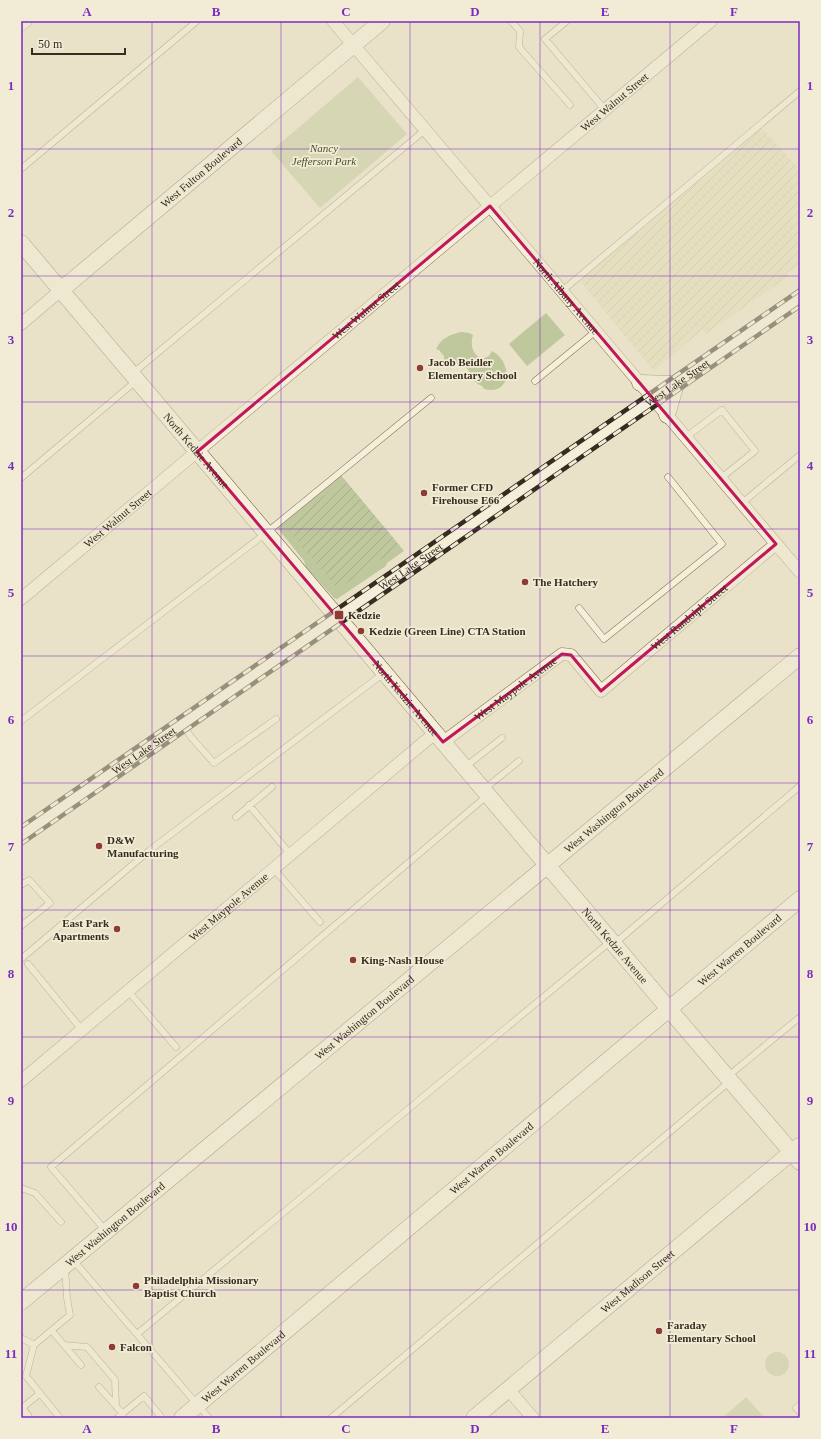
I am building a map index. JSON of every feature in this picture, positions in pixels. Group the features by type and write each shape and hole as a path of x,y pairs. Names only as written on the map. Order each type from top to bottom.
{"main road":[{"name":"West Fulton Boulevard","path":"61,290 382,21"},
{"name":"North Kedzie Avenue","path":"21,243 668,1008 729,1079 797,1153"},
{"name":"West Lake Street","path":"21,835 800,298"},
{"path":"640,383 676,384 667,415"},
{"name":"West Washington Boulevard","path":"21,1302 800,656"},
{"name":"West Warren Boulevard","path":"182,1418 668,1008 800,899"},
{"name":"West Madison Street","path":"474,1418 797,1153"},
{"path":"21,1414 24,1418"}],"street":[{"path":"21,25 26,21"},
{"name":"North Albany Avenue","path":"333,21 800,572"},
{"name":"West Walnut Street","path":"21,599 711,21"},
{"name":"West Fulton Boulevard","path":"21,324 61,290"},
{"name":"West Randolph Street","path":"601,691 776,544"},
{"name":"West Maypole Avenue","path":"21,1081 290,855 439,738 562,654 570,655 601,691"},
{"path":"508,1389 532,1418"}],"lane":[{"path":"21,169 197,21"},
{"path":"512,21 520,31 519,47 570,105"},
{"path":"566,21 545,39 605,110"},
{"path":"562,291 800,91"},
{"path":"21,478 134,377 425,130"},
{"path":"536,381 596,331"},
{"path":"21,721 266,533 431,398"},
{"path":"686,437 722,410 755,451 721,478"},
{"path":"742,502 800,455"},
{"path":"579,608 604,639 722,544 668,477"},
{"path":"21,959 150,850 385,673"},
{"path":"182,724 191,737 214,763 276,719"},
{"path":"465,767 502,738"},
{"path":"106,1232 51,1167 486,792 519,761"},
{"path":"137,1334 800,786"},
{"path":"236,817 272,787"},
{"path":"249,806 290,855"},
{"path":"274,869 320,922"},
{"path":"21,885 29,880 50,903 21,926"},
{"path":"28,964 82,1030"},
{"path":"128,991 176,1047"},
{"path":"331,1418 800,1017"},
{"path":"21,1188 35,1193 61,1222"},
{"path":"69,1263 137,1334 209,1418"},
{"path":"59,1415 48,1400 39,1394 26,1376 34,1346 70,1315 67,1298 69,1263"},
{"path":"52,1331 81,1365"},
{"path":"21,1338 34,1346"},
{"path":"64,1345 87,1347 116,1380 116,1406"},
{"path":"99,1387 122,1414"},
{"path":"21,1409 39,1394"},
{"path":"117,1418 144,1396 162,1418"},
{"path":"800,1405 796,1408 800,1412"}],"highlighted area":[{"path":"490,206 776,544 601,691 571,655 562,654 443,742 197,452"}],"shaded area":[{"path":"762,128 800,170 800,265 787,273 789,276 706,334 702,330 654,371 580,281"}],"green space":[{"name":"Nancy Jefferson Park","path":"358,77 407,134 320,208 271,151"},
{"path":"546,313 565,335 527,366 509,344"},
{"path":"462,332 473,335 473,349 476,355 482,359 489,356 492,351 499,356 504,363 506,377 500,388 493,390 484,389 474,381 466,367 444,362 444,356 439,350 436,349 438,345 447,337"},
{"path":"339,473 404,551 387,563 386,566 337,599 334,598 306,567 304,561 275,525"},
{"path":"344,479 400,546 338,589 286,528"},
{"path":"777,1352 786,1355 789,1364 786,1373 777,1376 768,1373 765,1364 768,1355"},
{"path":"746,1397 763,1416 761,1418 722,1418"}],"railway":[{"path":"21,827 800,290"},
{"path":"21,844 800,306"}],"place":[{"name":"Jacob Beidler Elementary School","path":"420,368"},
{"name":"Former CFD Firehouse E66","path":"424,493"},
{"name":"The Hatchery","path":"525,582"},
{"name":"Kedzie","path":"339,615"},
{"name":"Kedzie (Green Line) CTA Station","path":"361,631"},
{"name":"D&W Manufacturing","path":"99,846"},
{"name":"East Park Apartments","path":"117,929"},
{"name":"King-Nash House","path":"353,960"},
{"name":"Philadelphia Missionary Baptist Church","path":"136,1286"},
{"name":"Faraday Elementary School","path":"659,1331"},
{"name":"Falcon","path":"112,1347"}]}
